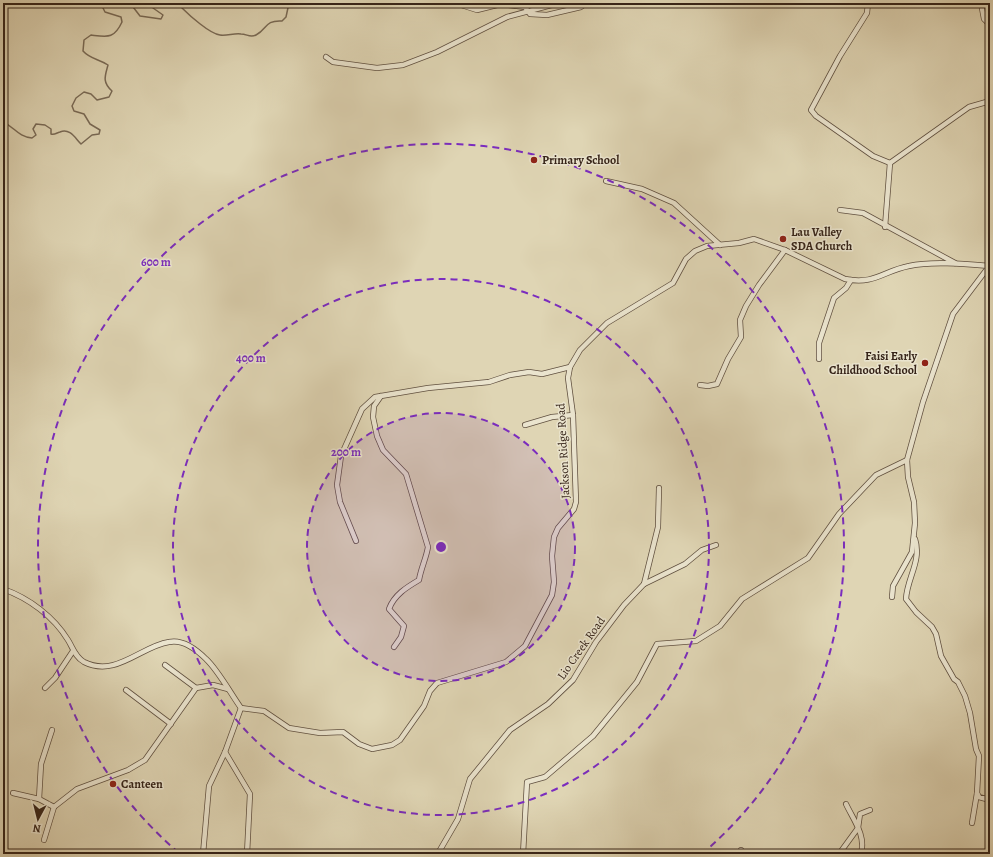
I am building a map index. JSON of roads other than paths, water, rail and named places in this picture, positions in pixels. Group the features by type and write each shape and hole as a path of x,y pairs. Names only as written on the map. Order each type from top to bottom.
{"street":[{"path":"455,3 477,10 501,4 525,7 530,14 541,16 581,7 586,3"},
{"path":"326,57 333,62 359,66 386,68 398,66 437,52 506,17 559,3"},
{"path":"868,3 867,13 840,56 811,110 816,116 873,156 890,163"},
{"path":"980,3 984,19 990,25"},
{"path":"885,227 890,163 950,118 969,107 990,101"},
{"path":"606,180 642,189 674,203 720,245"},
{"path":"840,210 863,213 885,227 957,264"},
{"path":"356,541 340,502 337,485 341,456 362,410 375,397 428,388 489,382 510,375 529,372 542,374 570,367 580,350 607,323 673,283 686,259 695,251 707,246 754,239 785,250 851,280 865,281 909,266 957,264 989,265"},
{"path":"700,385 708,386 717,384 740,337 740,320 746,306 758,285 785,250"},
{"path":"892,597 893,586 912,552 914,537 914,502 908,477 907,460 923,402 953,314 989,265"},
{"path":"819,359 818,343 834,298 846,288 851,280"},
{"name":"Jackson Ridge Road","path":"241,708 264,711 289,728 320,733 343,732 359,744 372,749 392,745 400,740 424,706 430,691 437,683 506,662 525,646 552,595 554,582 552,556 554,537 558,528 570,516 576,502 573,415 568,378 570,367"},
{"path":"381,396 374,406 373,417 377,436 383,450 406,474 428,547 426,558 420,570 419,580 405,588 391,604 389,609 404,626 401,637 394,647"},
{"path":"525,425 552,417 573,415"},
{"path":"523,854 528,782 545,777 593,736 637,682 657,644 696,641 720,626 742,599 808,558 839,514 876,475 907,460"},
{"path":"644,584 658,527 659,488"},
{"path":"914,537 917,555 914,570 906,589 906,599 936,634 941,656 954,679 958,682 965,696 970,713 976,749 979,756 977,793 972,823"},
{"path":"644,584 685,564 702,550 716,544"},
{"name":"Lio Creek Road","path":"440,854 440,850 458,818 470,779 510,730 548,704 573,680 596,642 624,605 644,584"},
{"path":"3,589 22,597 52,620 68,641 73,651 82,661 90,665 110,666 169,642 175,642 192,647 208,660 241,708 225,752 209,786 203,854"},
{"path":"45,688 55,678 73,651"},
{"path":"165,665 196,688"},
{"path":"44,840 54,807 77,789 128,770 145,760 196,688 213,685 228,689"},
{"path":"126,690 171,724"},
{"path":"39,799 40,764 52,730"},
{"path":"225,752 250,794 247,854"},
{"path":"977,793 979,797 990,800"},
{"path":"13,794 39,799 54,807"},
{"path":"846,804 862,836 863,846 860,854"},
{"path":"839,854 858,828 860,814 870,810"}],"waterway":[{"path":"3,122 23,136 32,138 36,135 33,129 36,124 45,125 51,129 51,134 67,131 81,144 92,135 99,134 100,130 90,124 84,114 74,111 72,106 76,98 84,92 91,94 97,100 109,97 112,91 107,85 105,79 108,65 89,56 83,51 84,40 91,35 110,36 119,28 122,22 121,17 105,12 102,6 103,3"},
{"path":"130,3 140,16 161,19 163,15 153,8 151,3"},
{"path":"185,3 182,8 200,24 216,34 243,34 252,36 260,33 269,23 282,21 286,17 289,3"}],"place":[{"name":"Primary School","path":"534,160"},
{"name":"Lau Valley SDA Church","path":"783,239"},
{"name":"Faisi Early Childhood School","path":"925,363"},
{"name":"Canteen","path":"113,784"}]}
